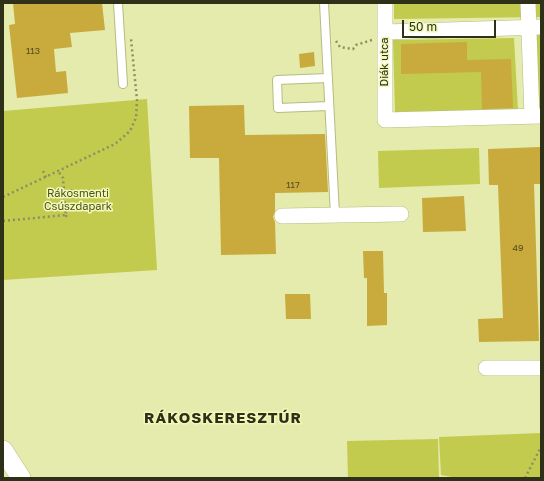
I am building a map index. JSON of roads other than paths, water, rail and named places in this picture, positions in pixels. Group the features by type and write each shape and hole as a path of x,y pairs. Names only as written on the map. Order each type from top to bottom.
{"street":[{"name":"Diák utca","path":"384,3 385,120 537,116"},
{"path":"528,3 535,27 537,116"},
{"path":"385,36 535,27"},
{"path":"282,216 401,214"},
{"path":"486,368 541,368"},
{"path":"3,450 21,478"}],"lane":[{"path":"118,3 124,84"},
{"path":"324,3 335,216"},
{"path":"328,78 277,80 278,108 329,106"}],"district":[{"name":"RÁKOSKERESZTÚR","path":"223,418"}],"park label":[{"name":"Rákosmenti Csúszdapark","path":"78,200"}]}
